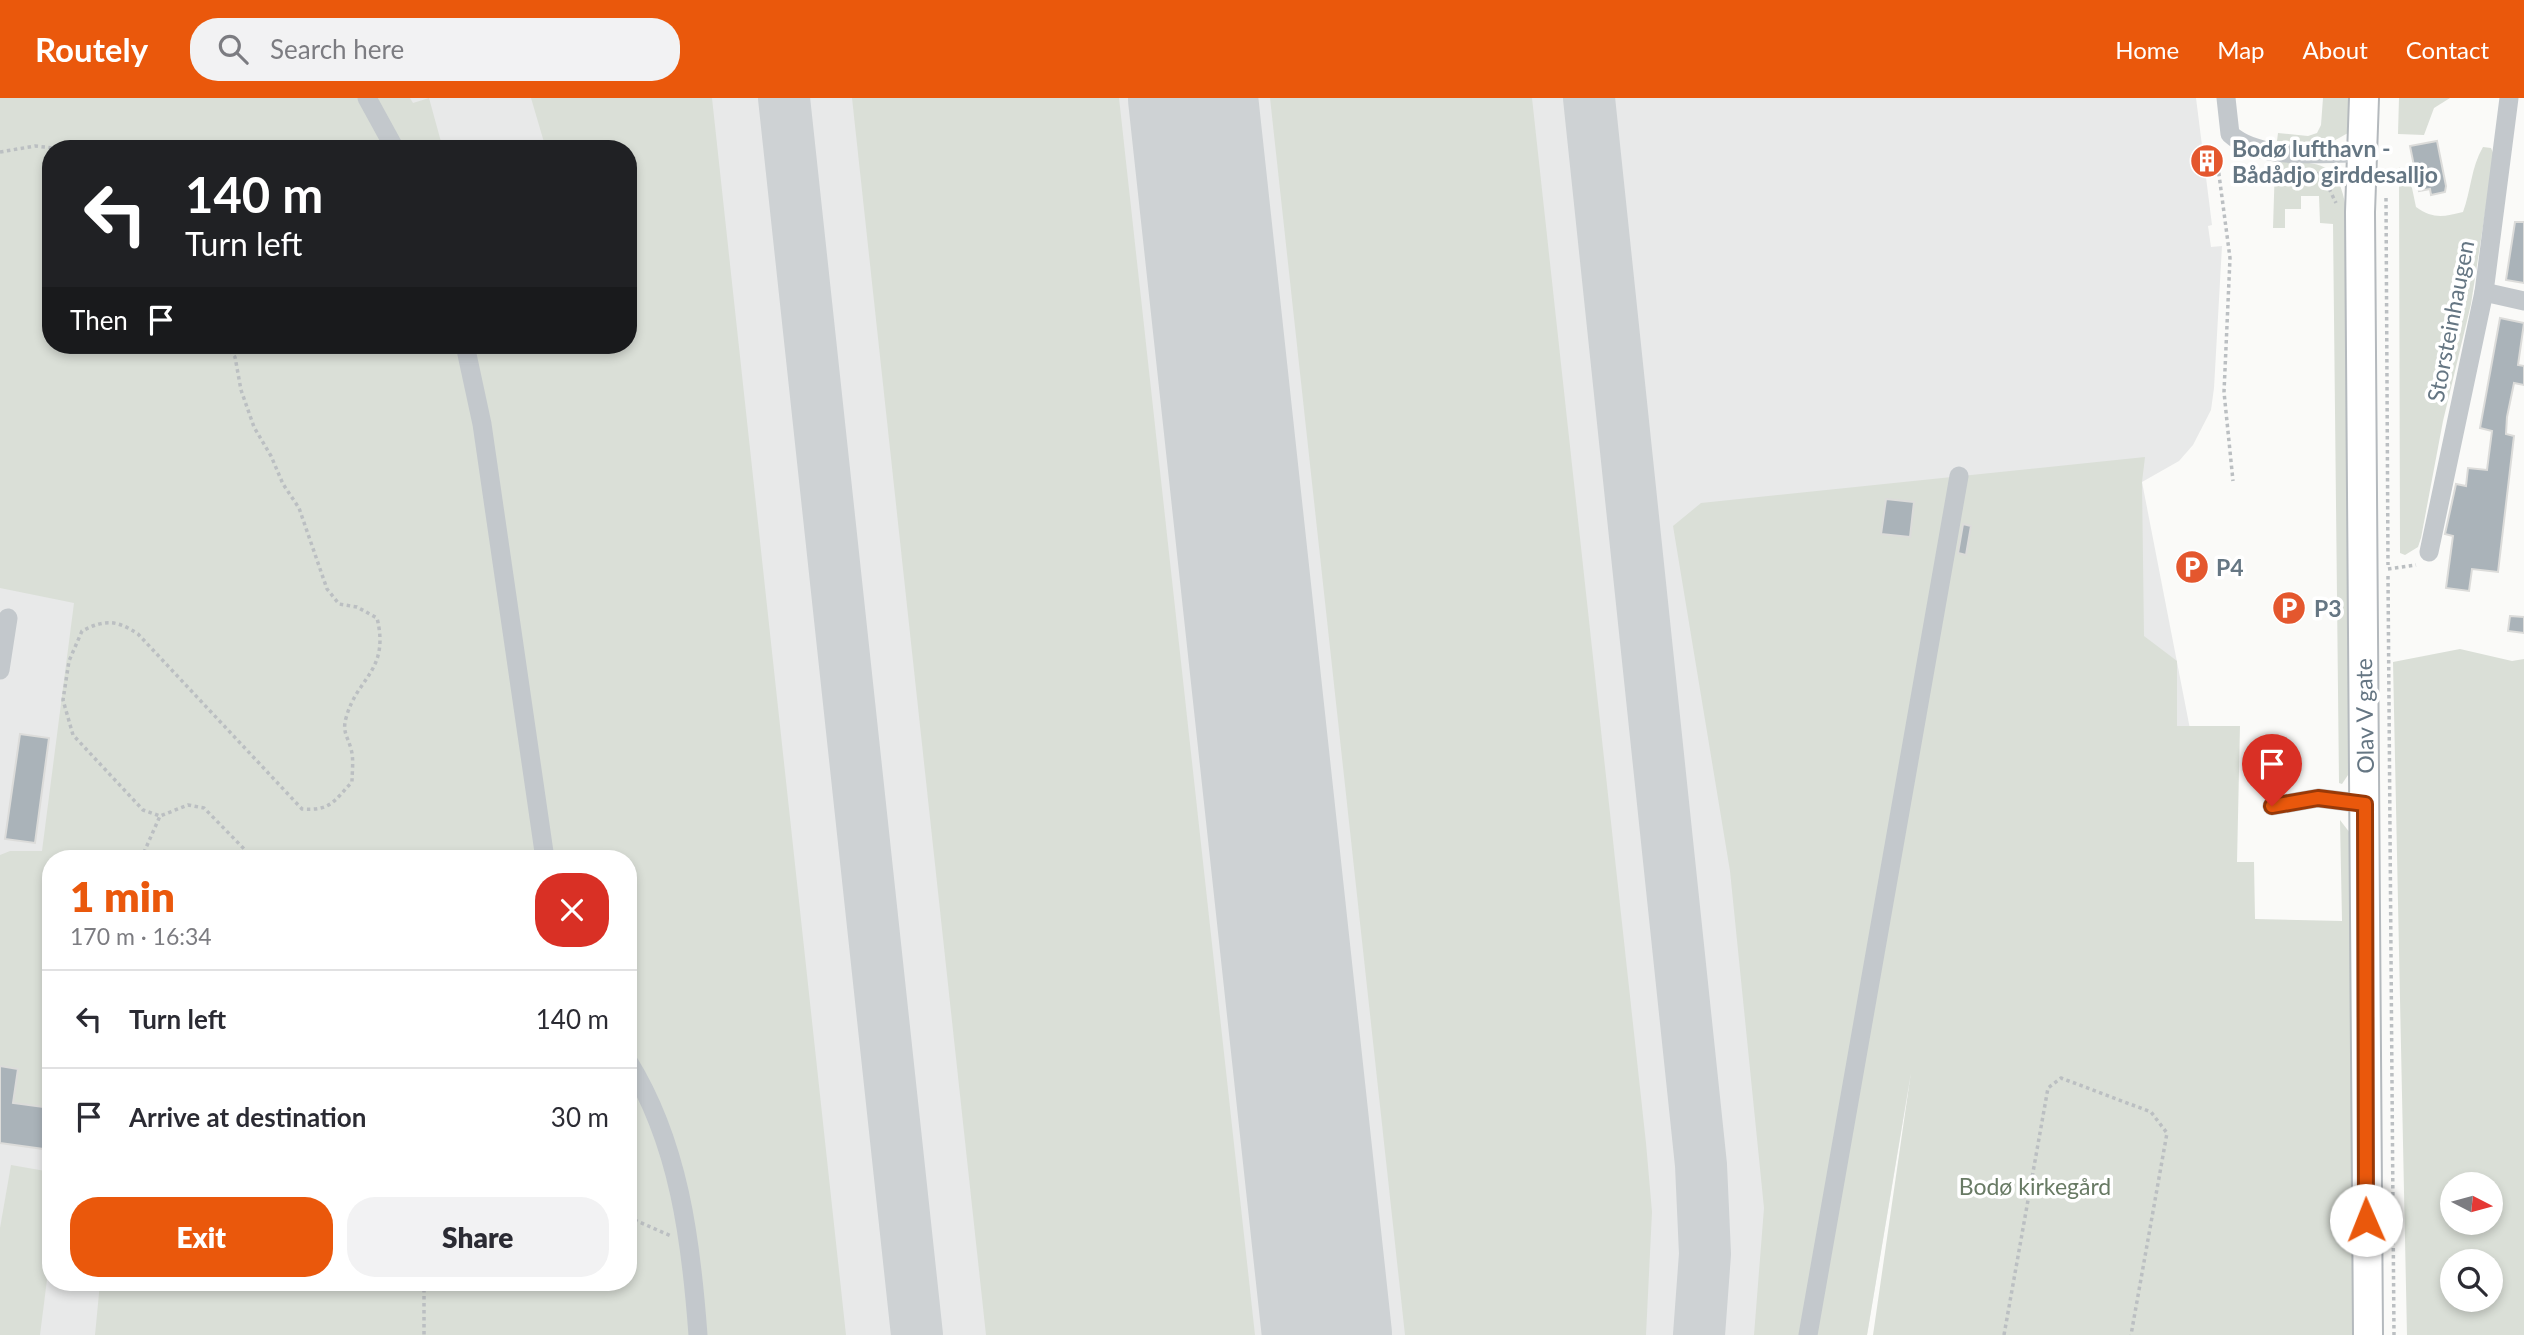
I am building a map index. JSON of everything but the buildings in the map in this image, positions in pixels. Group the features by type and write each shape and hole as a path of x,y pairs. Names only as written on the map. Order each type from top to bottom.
{"highway":[{"name":"Olav V gate","path":"2364,98 2361,153 2368,1335"}],"street":[{"path":"367,98 389,140"},
{"path":"2226,98 2231,134 2248,145 2287,152 2361,153"},
{"name":"Storsteinhaugen","path":"2429,552 2484,292 2509,98"},
{"path":"2484,292 2524,301"},
{"path":"467,354 482,424 544,850"},
{"path":"1808,1335 1959,476"},
{"path":"0,670 8,618"},
{"path":"637,1075 676,1174 688,1239 698,1335"}],"path":[{"path":"0,152 42,147"},
{"path":"2216,152 2230,258 2224,392 2233,481"},
{"path":"2312,171 2325,180 2339,210"},
{"path":"2386,186 2394,1335"},
{"path":"232,354 254,427 271,456 282,484 299,508 327,589 339,604 357,607 377,618 382,641 376,662 345,721 344,737 351,748 352,782 333,803 321,810 302,809 138,634 120,622 102,621 82,631 69,661 63,700 74,735 143,810 160,816 188,805 204,808 245,850"},
{"path":"2388,569 2414,568 2429,552"},
{"path":"145,850 160,816"},
{"path":"2004,1335 2048,1088 2061,1078 2151,1112 2167,1133 2131,1335"},
{"path":"637,1222 662,1235 688,1239"},
{"path":"424,1291 424,1335"}],"shaded area":[{"name":"Bodø lufthavn - Bådådjo girddesalljo","path":"0,98 2196,98 2212,225 2208,226 2211,247 2222,246 2211,410 2193,445 2179,461 2142,482 2225,909 1921,1014 1867,1335 0,1335"}],"green space":[{"path":"0,98 410,98 413,103 429,98 441,140 42,140 42,354 637,354 637,140 543,140 531,98 712,98 846,1335 95,1335 99,1291 637,1291 637,850 42,850 74,603 0,588"},
{"path":"852,98 1119,98 1255,1335 986,1335"},
{"path":"1270,98 1532,98 1646,1143 1652,1212 1646,1335 1405,1335"},
{"path":"2323,98 2353,98 2348,133 2330,143 2277,141 2278,133 2308,136 2317,133 2321,125"},
{"path":"2399,98 2450,98 2434,108 2424,135 2398,134"},
{"path":"2483,147 2491,148 2494,155 2471,304 2443,421 2421,538 2418,547 2405,555 2400,553 2399,167 2412,188 2416,207 2433,215 2456,214 2463,212"},
{"path":"2279,160 2310,163 2329,170 2341,187 2348,218 2352,760 2350,772 2342,784 2339,783 2333,224 2320,223 2319,196 2301,196 2301,209 2285,209 2285,228 2273,228 2275,164"},
{"name":"Bodø kirkegård","path":"2145,457 2142,482 2144,636 2177,661 2177,726 2240,726 2237,862 2254,862 2255,919 2342,921 2340,820 2350,833 2352,1189 2358,1335 1873,1335 1911,1072 1867,1335 1754,1335 1764,1208 1730,871 1673,526 1701,503"},
{"path":"2460,649 2512,661 2524,659 2524,1335 2407,1335 2393,662"},
{"path":"10,851 42,851 42,1107 13,1103 18,1069 0,1066 0,855"},
{"path":"11,1165 42,1170 42,1291 46,1291 40,1335 0,1335 0,1228"}],"taxiway":[{"path":"784,98 917,1335"},
{"path":"1589,98 1701,1165 1705,1254 1699,1335"}],"runway":[{"path":"1193,98 1327,1335"}],"place":[{"name":"Bodø lufthavn - Bådådjo girddesalljo","path":"2207,161"},
{"name":"P4","path":"2192,567"},
{"name":"P3","path":"2289,608"}],"route":[{"path":"2272,806 2318,798 2365,804 2366,1220"}]}
